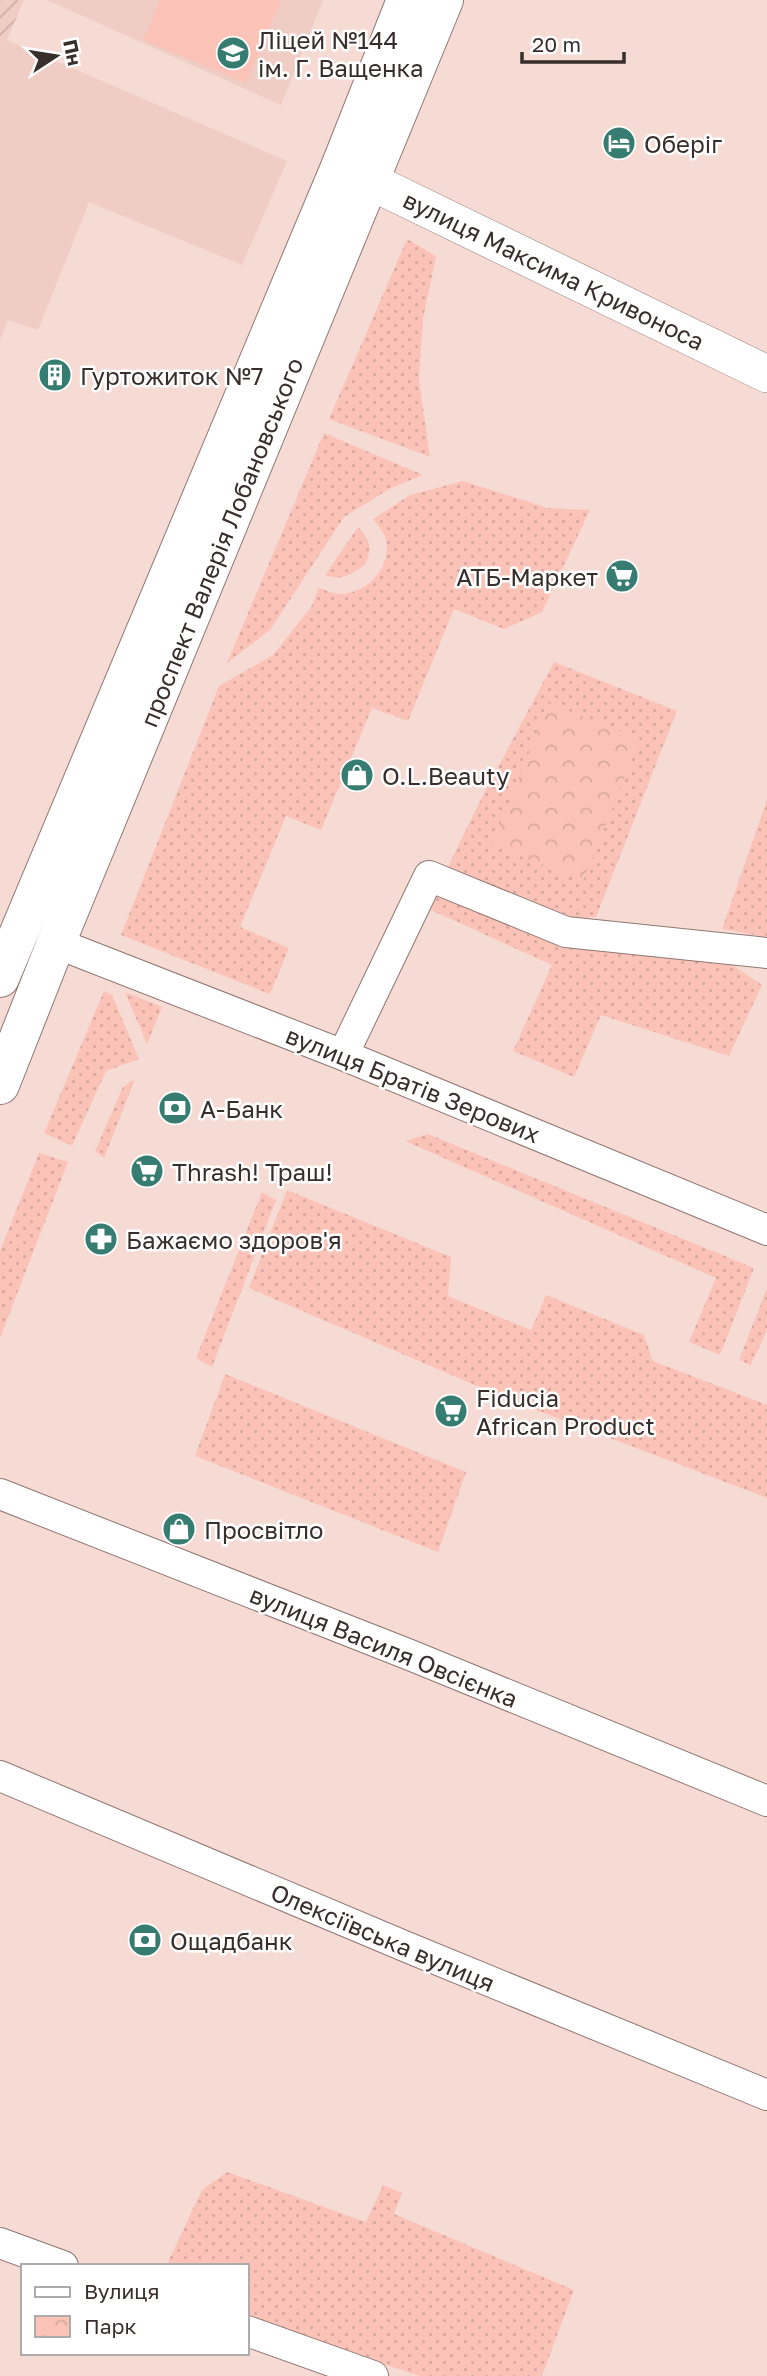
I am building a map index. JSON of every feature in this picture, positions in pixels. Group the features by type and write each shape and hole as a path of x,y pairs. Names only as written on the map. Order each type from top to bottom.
{"main road":[{"name":"проспект Валерія Лобановського","path":"0,1086 355,174 406,0"},
{"name":"проспект Валерія Лобановського","path":"0,978 355,174 444,0"}],"street":[{"name":"вулиця Максима Кривоноса","path":"355,174 767,374"},
{"path":"343,1055 429,876 566,932 767,953"},
{"name":"вулиця Братів Зерових","path":"56,943 343,1055 767,1230"},
{"name":"вулиця Василя Овсієнка","path":"0,1494 411,1655 767,1801"},
{"name":"Олексіївська вулиця","path":"0,1776 767,2095"},
{"path":"0,2244 57,2264"},
{"path":"248,2331 373,2376"}],"shaded area":[{"path":"0,0 24,0 7,40 0,43"},
{"name":"Ліцей №144 ім. Г. Ващенка","path":"47,0 323,0 281,105"},
{"path":"7,40 287,161 242,265 89,202 38,330 8,320 0,340 0,43"}],"green space":[{"path":"160,0 281,0 246,83 143,40"},
{"path":"407,239 436,256 423,319 419,380 430,457 329,419"},
{"path":"324,433 423,475 389,489 344,517 270,630 227,663"},
{"path":"463,481 548,508 590,510 542,612 504,629 454,609 408,721 372,708 321,830 286,816 240,927 289,948 270,994 121,935 219,686 273,655 311,607 319,588 338,594 350,593 360,589 376,576 386,558 387,547 384,535 373,519 410,495"},
{"path":"358,527 366,536 369,545 365,565 346,576 325,575"},
{"path":"554,662 677,711 596,917 558,919 444,875"},
{"path":"549,703 640,739 583,881 492,845"},
{"path":"767,800 767,937 722,929"},
{"path":"439,892 555,942 675,959 725,960 762,985 729,1056 601,1015 574,1077 513,1051 552,965 431,910"},
{"path":"104,991 112,995 139,1059 106,1071 72,1146 44,1133"},
{"path":"125,992 162,1007 147,1044"},
{"path":"135,1079 104,1158 95,1151 123,1087"},
{"path":"428,1134 754,1268 720,1355 689,1342 716,1278 405,1141"},
{"path":"39,1153 68,1162 0,1338 0,1251"},
{"path":"287,1190 451,1257 448,1296 531,1330 546,1295 644,1335 653,1361 767,1405 767,1498 505,1398 249,1288"},
{"path":"262,1192 276,1200 212,1367 196,1358"},
{"path":"767,1288 767,1330 751,1365 739,1360"},
{"path":"225,1374 466,1472 438,1552 195,1456"},
{"path":"227,2172 366,2222 383,2185 402,2193 394,2214 574,2290 542,2376 420,2376 248,2320 248,2264 167,2264 202,2190"}],"place":[{"name":"Ліцей №144 ім. Г. Ващенка","path":"233,53"},
{"name":"Оберіг","path":"619,143"},
{"name":"Гуртожиток №7","path":"55,375"},
{"name":"АТБ-Маркет","path":"622,576"},
{"name":"O.L.Beauty","path":"357,775"},
{"name":"A-Банк","path":"175,1108"},
{"name":"Thrash! Траш!","path":"147,1171"},
{"name":"Бажаємо здоров'я","path":"101,1239"},
{"name":"Fiducia African Product","path":"451,1411"},
{"name":"Просвітло","path":"179,1529"},
{"name":"Ощадбанк","path":"145,1940"}]}
